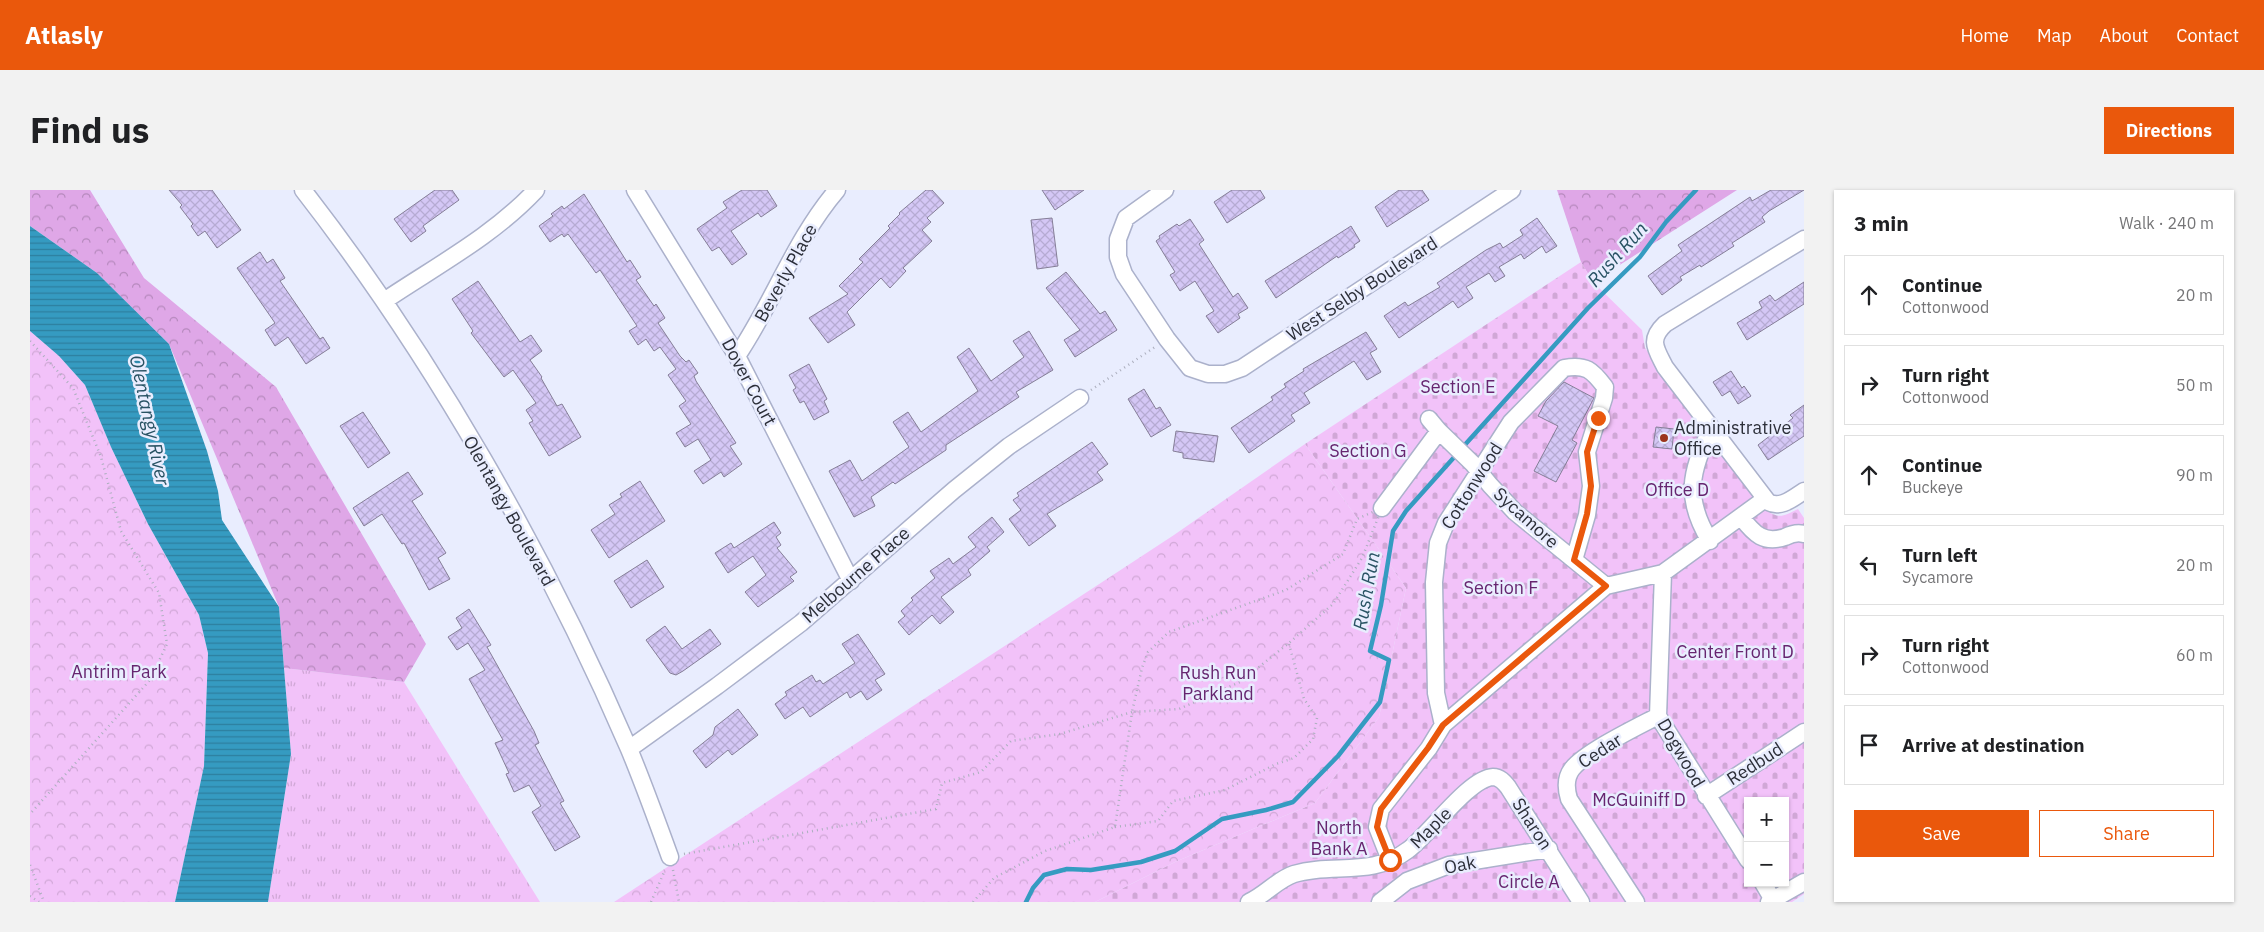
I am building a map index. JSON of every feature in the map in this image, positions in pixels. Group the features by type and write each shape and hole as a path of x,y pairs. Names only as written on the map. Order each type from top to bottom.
{"street":[{"name":"Olentangy Boulevard","path":"303,190 384,301 439,387 508,504 570,624 629,749 670,857"},
{"path":"384,301 493,228 536,190"},
{"name":"Dover Court","path":"635,190 736,356 851,581"},
{"name":"Beverly Place","path":"736,356 757,326 809,229 836,190"},
{"path":"1165,190 1126,218 1118,239 1118,257 1124,274 1167,339"},
{"name":"West Selby Boulevard","path":"1167,339 1190,368 1208,374 1225,374 1242,368 1512,190"},
{"path":"1804,239 1665,324 1656,332 1654,342 1665,367 1765,499 1774,505 1782,504 1804,491"},
{"name":"Cottonwood","path":"1443,725 1436,693 1434,563 1438,542 1446,523 1511,422 1564,368 1576,366 1585,367 1605,387 1604,398 1587,452 1591,486 1587,514 1574,560"},
{"name":"Melbourne Place","path":"629,749 717,686 801,622 1009,446 1080,398"},
{"name":"Sycamore","path":"1382,508 1434,425 1466,457 1515,512 1606,586"},
{"path":"1710,541 1699,522 1693,499 1692,480 1694,467 1711,429"},
{"path":"1390,860 1377,827 1381,809 1428,748 1443,725 1606,586 1663,573 1742,518 1765,499"},
{"path":"1742,518 1749,528 1763,539 1775,540 1792,534 1804,534"},
{"name":"Dogwood","path":"1663,573 1658,716 1706,796 1744,854"},
{"name":"Cedar","path":"1636,902 1569,799 1566,789 1572,768 1589,755 1658,716"},
{"name":"Redbud","path":"1706,796 1804,732"},
{"name":"Maple","path":"1249,902 1292,875 1309,870 1372,867 1390,860 1407,851 1422,839 1482,779 1494,777"},
{"name":"Sharon","path":"1494,777 1501,779 1508,787 1581,902"},
{"name":"Oak","path":"1380,902 1406,882 1449,865 1549,849"},
{"path":"1765,887 1771,901 1804,882"}],"path":[{"path":"1080,398 1167,339"},
{"path":"30,341 73,388 101,457 121,531 159,593 167,644 150,680 30,814"},
{"path":"670,857 936,809 942,782 981,772 1011,741 1060,734 1132,712 1179,709 1232,686 1240,682 1289,643 1333,604 1362,558 1382,508"},
{"path":"1115,827 1132,712 1142,668 1148,652 1169,632 1286,590 1343,554 1357,518 1382,508"},
{"path":"973,902 994,878 1045,852 1115,827 1158,821 1173,801 1225,790 1276,764 1294,758 1314,739 1317,718 1304,699 1289,643"},
{"path":"652,902 670,857"},
{"path":"670,857 679,902"},
{"path":"30,865 44,902"},
{"path":"30,896 39,902"}],"green space":[{"path":"30,190 90,190 144,278 276,387 426,644 404,682 284,668 279,607 169,344 97,273 30,226"},
{"path":"1557,190 1737,190 1593,282 1581,262"},
{"path":"1581,262 1593,282 1642,330 1645,348 1764,509 1777,516 1781,516 1798,509 1804,518 1804,894 1792,902 1095,902 1175,862 1315,803 1379,717 1406,588 1305,444"},
{"name":"Antrim Park","path":"30,331 59,356 85,385 111,447 148,524 199,615 208,653 204,766 175,902 30,902"},
{"name":"Rush Run Parkland","path":"1305,444 1406,588 1379,717 1315,803 1175,862 1095,902 614,902 1174,535"},
{"path":"284,668 404,682 540,902 268,902 291,754"}],"water":[{"name":"Olentangy River","path":"30,226 97,273 169,344 207,451 218,491 222,520 279,607 291,754 268,902 175,902 204,766 208,653 199,615 148,524 111,447 85,385 59,356 30,331"}],"building":[{"path":"169,190 212,190 241,230 217,248 205,231 198,236 191,226 193,224 180,207 182,205"},
{"path":"435,190 452,190 459,200 423,226 426,231 411,242 394,219"},
{"path":"742,190 767,190 777,206 761,217 758,213 731,231 747,254 732,265 719,247 712,251 697,229 727,208 723,202"},
{"path":"926,190 932,190 944,203 927,218 931,222 922,230 932,241 903,268 906,271 890,288 881,278 847,312 855,325 828,343 809,318 848,294 839,286 863,262 859,259 890,228 888,226 899,213"},
{"path":"1042,190 1084,190 1055,210"},
{"path":"1232,190 1260,190 1265,198 1227,223 1214,202"},
{"path":"1399,190 1422,190 1429,200 1387,227 1375,207"},
{"path":"1771,190 1804,190 1769,211 1762,217 1765,222 1732,243 1734,246 1701,267 1700,265 1680,277 1682,280 1662,295 1648,276 1682,251 1678,245 1750,197 1752,201"},
{"path":"584,194 627,262 630,260 641,277 636,280 665,318 658,323 680,356 686,362 689,360 698,373 694,376 696,381 736,443 730,446 742,464 724,477 721,472 703,484 694,471 711,460 698,439 685,447 676,433 691,424 679,406 686,401 668,375 676,369 660,347 654,351 646,339 638,345 629,331 637,326 600,270 596,273 568,234 564,237 562,234 550,242 539,226 553,216 551,214 562,206 564,209"},
{"path":"1052,218 1058,266 1037,269 1031,220"},
{"path":"1537,218 1557,246 1546,253 1542,246 1524,259 1521,254 1499,267 1505,276 1495,282 1489,273 1466,287 1473,298 1458,308 1453,301 1399,338 1384,316 1405,302 1408,306 1440,287 1437,283 1486,250 1500,243 1503,248 1523,235 1520,230"},
{"path":"1190,219 1204,240 1199,244 1233,297 1238,293 1248,308 1238,314 1240,318 1218,333 1206,316 1214,311 1195,281 1180,291 1170,275 1175,272 1156,241 1160,238 1159,236 1177,224 1179,226"},
{"path":"1351,226 1360,241 1354,245 1355,247 1338,258 1337,256 1276,298 1265,281"},
{"path":"260,252 267,263 273,259 285,278 280,281 320,339 323,337 330,348 306,364 288,337 275,346 265,330 275,323 237,268"},
{"path":"1066,272 1100,314 1105,311 1117,330 1075,357 1064,340 1080,330 1046,288"},
{"path":"478,281 520,342 531,335 542,351 530,360 542,377 557,406 562,404 581,437 549,456 529,423 533,421 526,410 536,403 513,370 504,377 471,333 473,331 452,299"},
{"path":"1804,282 1804,304 1747,340 1737,323 1762,308 1759,302 1770,295 1775,301"},
{"path":"1029,331 1053,370 1016,392 1019,397 946,445 946,450 895,484 893,482 871,497 875,506 854,517 829,471 850,460 862,481 909,447 893,422 908,412 921,432 978,391 957,357 969,348 991,381 1024,357 1013,341"},
{"path":"1366,332 1377,349 1370,353 1381,372 1367,380 1354,361 1304,393 1310,403 1291,415 1295,421 1249,453 1231,428 1273,400 1271,397 1286,387 1284,384 1304,371 1303,369"},
{"path":"809,364 827,399 824,401 829,412 814,420 804,401 800,403 793,390 796,388 789,375"},
{"path":"1731,371 1742,388 1744,386 1751,396 1738,404 1730,391 1722,396 1713,382"},
{"path":"1564,382 1594,398 1572,440 1577,443 1556,482 1534,471 1558,426 1538,416 1546,401"},
{"path":"1144,389 1156,409 1160,407 1171,425 1151,437 1128,399"},
{"path":"1804,405 1804,436 1768,460 1758,445 1793,418 1790,415"},
{"path":"363,412 390,453 368,468 340,426"},
{"name":"Administrative Office","path":"1656,427 1674,429 1672,449 1653,447"},
{"path":"1176,431 1218,436 1214,462 1183,458 1183,453 1173,451"},
{"path":"1092,442 1108,464 1097,472 1103,480 1047,514 1056,526 1029,546 1009,519 1021,510 1013,500 1019,496 1017,493"},
{"path":"408,472 423,494 412,501 446,553 438,558 450,579 429,590 404,543 402,544 382,514 364,526 353,508"},
{"path":"640,481 665,521 609,558 591,530 615,514 609,505 622,497 620,494"},
{"path":"992,517 1004,532 987,547 990,551 968,570 971,575 941,597 954,612 940,624 932,615 909,635 898,622 905,616 901,611 913,600 911,598 935,578 930,571 949,558 953,564 976,547 968,537"},
{"path":"774,522 781,533 776,537 781,545 777,548 797,572 790,577 794,581 758,607 745,592 766,575 753,556 728,573 715,553 731,543 734,548"},
{"path":"647,560 664,587 631,608 614,581"},
{"path":"469,609 491,645 487,647 534,731 539,743 535,745 564,801 560,803 580,837 555,851 532,812 541,806 529,785 514,792 506,774 509,773 495,743 503,740 469,679 485,670 468,643 457,650 448,637 462,628 456,618"},
{"path":"665,626 682,649 710,629 721,644 676,675 670,673 646,640"},
{"path":"858,634 885,674 875,680 882,690 867,700 861,691 850,698 847,692 810,717 803,707 785,719 775,704 787,695 785,692 812,675 816,682 820,680 823,684 855,663 842,644"},
{"path":"738,709 758,735 732,755 728,750 706,768 693,751 713,735 715,727"}],"waterway":[{"name":"Rush Run","path":"1462,448 1588,308 1640,257 1666,222 1696,190"},
{"name":"Rush Run","path":"1026,902 1033,888 1044,875 1067,869 1091,870 1141,862 1175,851 1222,819 1293,802 1338,756 1380,702 1389,660 1370,651 1381,605 1393,531 1406,511 1457,454"}],"place":[{"name":"Administrative Office","path":"1664,438"}],"route":[{"path":"1390,860 1377,827 1381,809 1428,748 1443,725 1606,586 1574,560 1587,514 1591,486 1587,465 1587,452 1598,418"}],"park label":[{"name":"Section E","path":"1458,387"},
{"name":"Section G","path":"1368,451"},
{"name":"Office D","path":"1677,490"},
{"name":"Section F","path":"1501,588"},
{"name":"Center Front D","path":"1735,652"},
{"name":"McGuiniff D","path":"1639,800"},
{"name":"North Bank A","path":"1339,838"},
{"name":"Circle A","path":"1529,882"}]}
